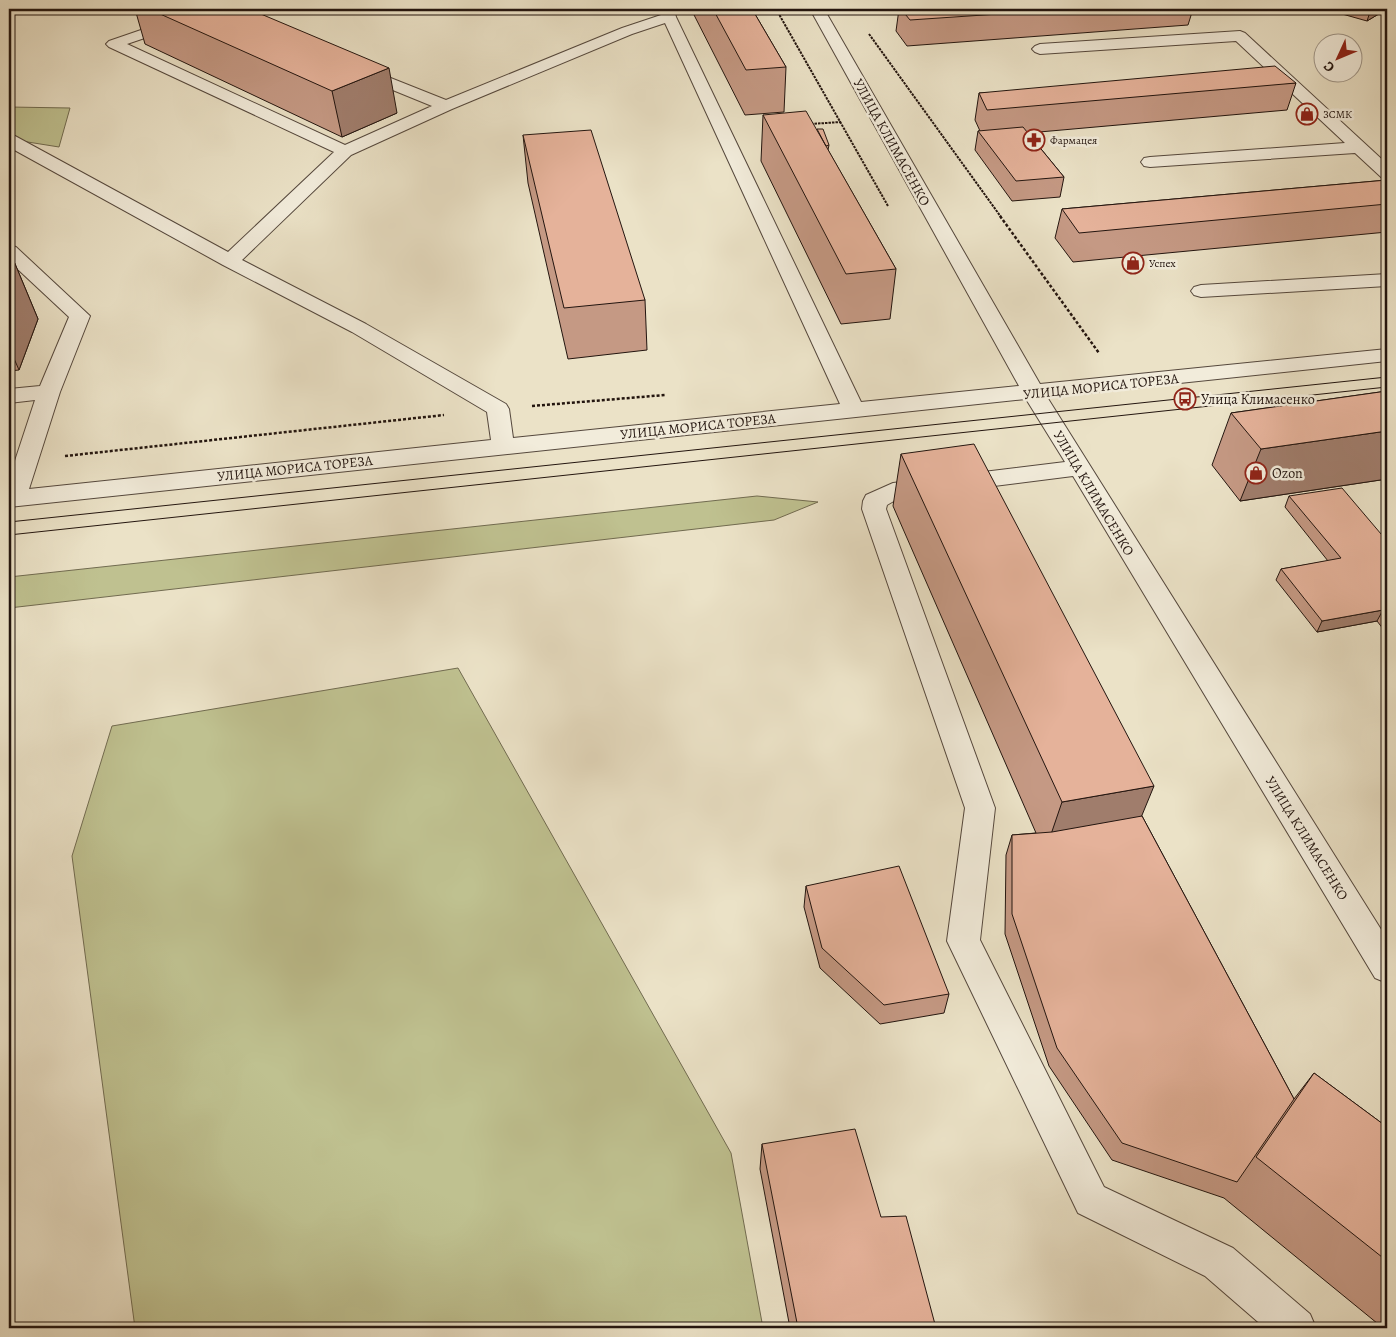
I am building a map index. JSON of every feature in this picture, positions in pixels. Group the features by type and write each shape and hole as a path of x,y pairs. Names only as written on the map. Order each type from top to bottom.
{"street":[{"name":"УЛИЦА КЛИМАСЕНКО","path":"817,9 1034,393 1387,968"},
{"path":"230,261 345,151 446,106 668,13 854,410"},
{"path":"192,17 114,44 345,151"},
{"path":"1040,48 1240,36 1387,173"},
{"path":"346,66 446,106"},
{"path":"9,140 230,261 360,328 498,409 503,446"},
{"path":"1150,162 1360,147"},
{"path":"9,251 80,316 49,392 12,499"},
{"path":"1201,291 1387,280"},
{"name":"УЛИЦА МОРИСА ТОРЕЗА","path":"12,499 503,446 1034,393 1387,355"},
{"path":"9,396 49,392"},
{"path":"1079,468 893,491 875,501 874,508 980,808 963,942 1091,1200 1219,1262 1296,1328"}],"path":[{"path":"868,33 1121,384"},
{"path":"811,124 841,122"}],"green space":[{"path":"9,107 70,108 59,147 9,139"},
{"path":"757,496 818,502 774,520 9,608 9,577"},
{"path":"458,668 731,1153 763,1328 135,1328 72,856 112,726"}],"building":[{"path":"149,9 249,9 389,68 332,91"},
{"path":"713,9 752,9 786,67 746,70"},
{"path":"901,9 1072,9 910,20"},
{"path":"1275,66 1296,83 987,110 979,93"},
{"path":"806,111 896,269 846,274 763,115"},
{"path":"1023,127 1064,177 1016,181 978,131"},
{"path":"817,129 823,129 829,145 826,146"},
{"path":"591,130 645,300 564,308 523,135"},
{"path":"1387,180 1387,204 1079,233 1062,209"},
{"path":"9,259 13,259 9,269"},
{"path":"1387,391 1387,431 1261,449 1231,413"},
{"path":"974,444 1154,786 1062,802 901,454"},
{"path":"1342,488 1387,541 1387,616 1383,610 1322,621 1281,569 1341,558 1289,496"},
{"path":"1142,816 1294,1099 1237,1182 1122,1143 1057,1048 1012,914 1012,835 1052,832"},
{"path":"899,866 949,994 884,1005 822,948 806,886"},
{"path":"1314,1073 1387,1127 1387,1261 1256,1157"},
{"path":"855,1129 881,1217 906,1216 936,1328 798,1328 762,1144"}],"tram line":[{"path":"9,522 1387,377"},
{"path":"9,535 1387,387"}],"place":[{"name":"ЗСМК","path":"1307,114"},
{"name":"Фармацея","path":"1034,140"},
{"name":"Успех","path":"1133,263"},
{"name":"Улица Климасенко","path":"1185,399"},
{"name":"Ozon","path":"1256,473"}]}
